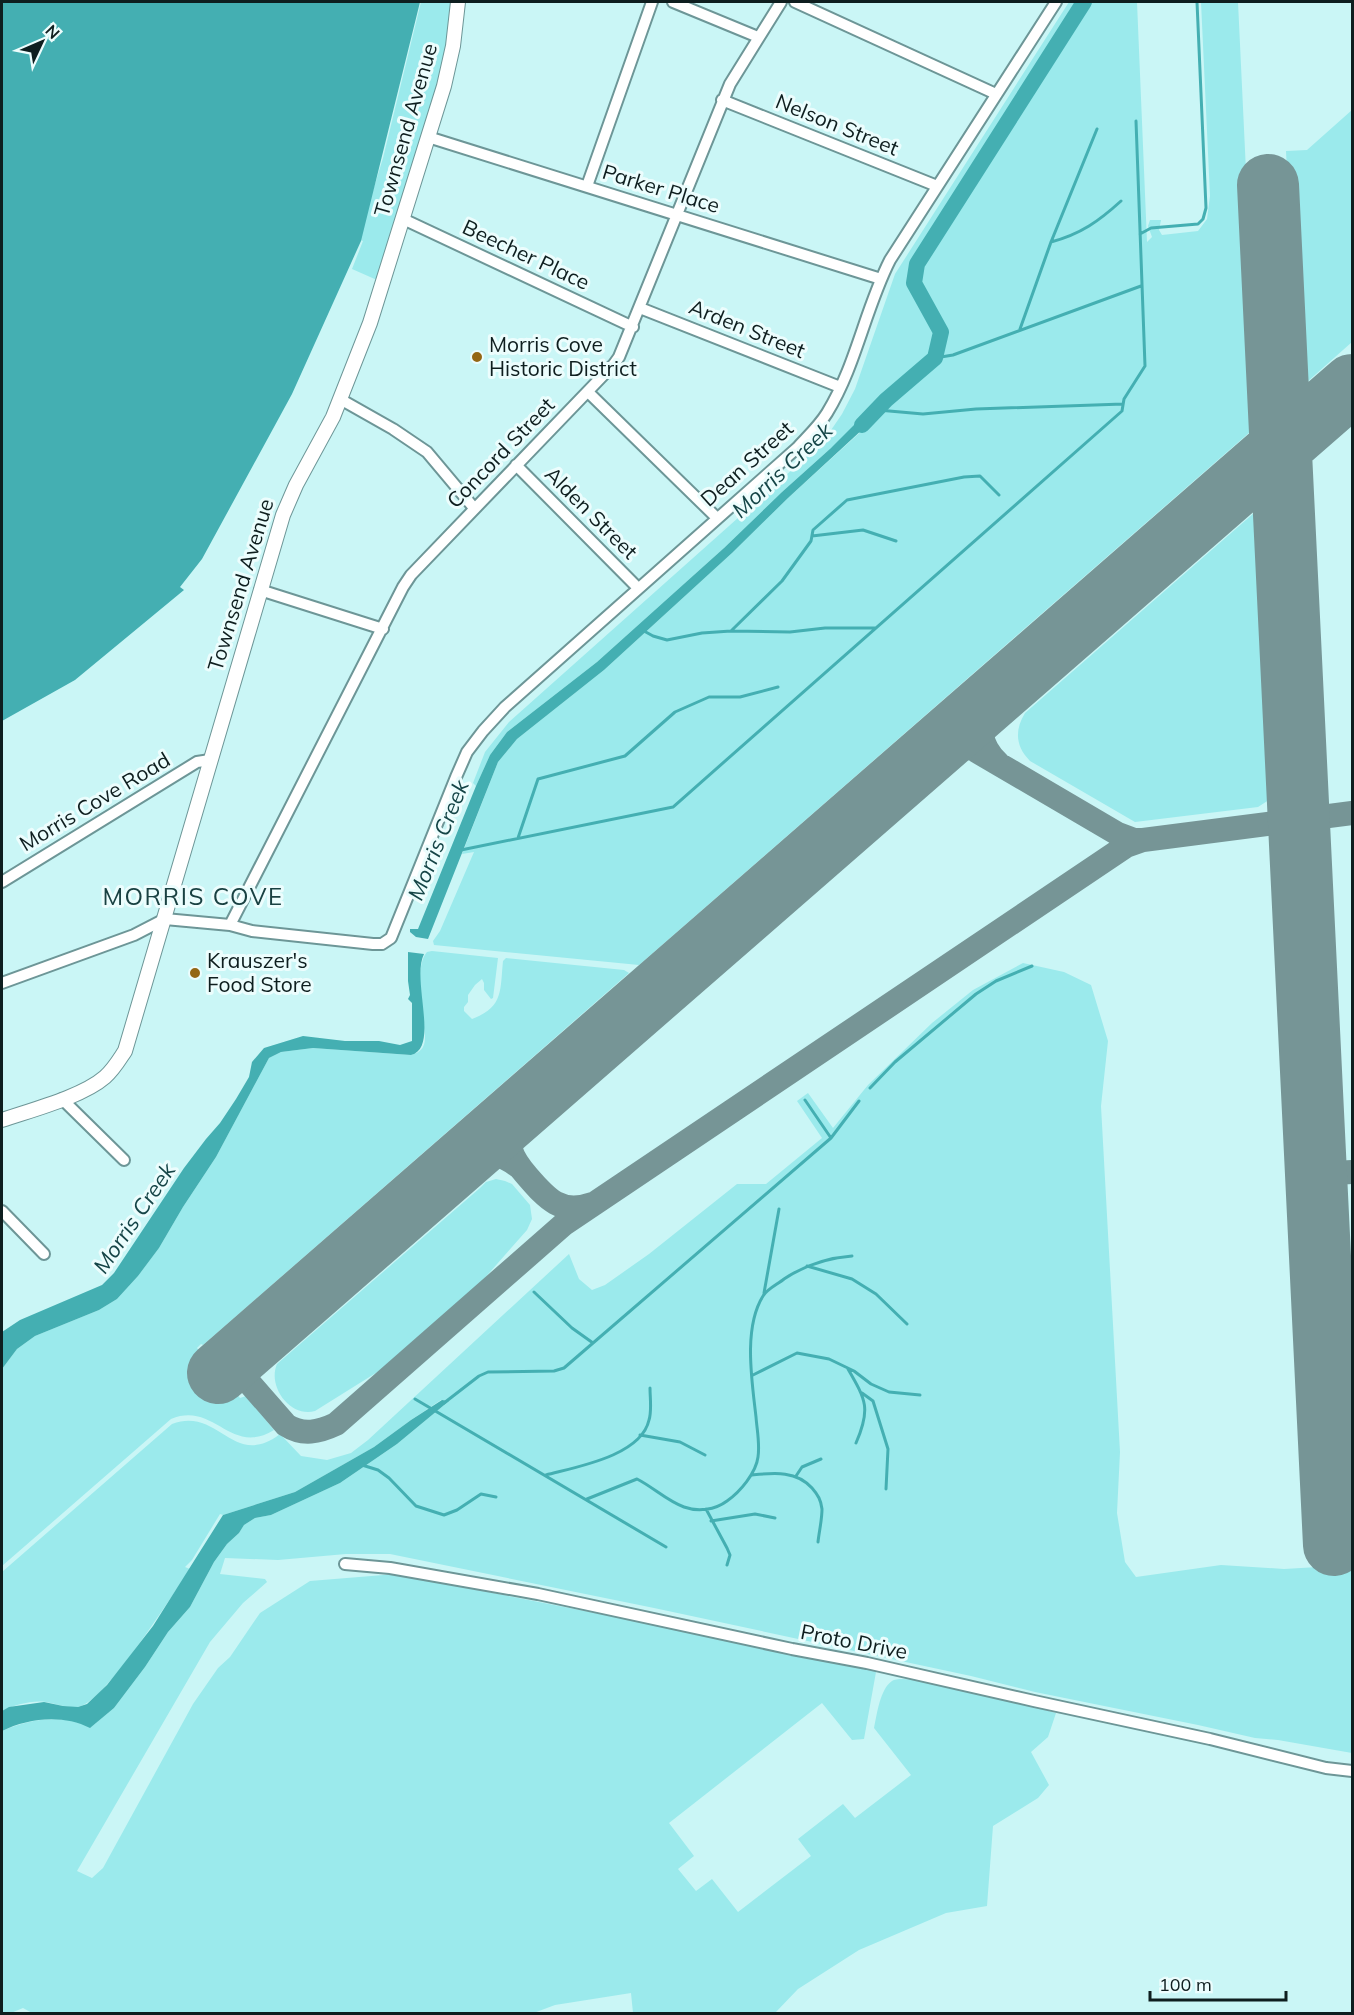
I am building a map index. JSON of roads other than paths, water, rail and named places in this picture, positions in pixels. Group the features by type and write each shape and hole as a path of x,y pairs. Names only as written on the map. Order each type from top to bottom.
{"main road":[{"name":"Townsend Avenue","path":"2,1120 84,1090 104,1078 115,1067 125,1051 260,590 290,497 340,399 370,323 449,66 458,2"}],"street":[{"path":"587,186 652,2"},
{"path":"673,2 758,36"},
{"name":"Concord Street","path":"230,925 411,575 474,507 615,364 633,327 723,100 740,65 781,2"},
{"path":"795,2 996,94"},
{"name":"Dean Street","path":"230,925 252,931 373,944 382,944 391,938 429,840 467,752 483,731 505,707 797,448 826,415 840,387 881,279 897,249 1056,2"},
{"name":"Nelson Street","path":"723,100 937,186"},
{"name":"Parker Place","path":"428,137 881,279"},
{"name":"Beecher Place","path":"403,219 633,327"},
{"name":"Arden Street","path":"640,308 840,387"},
{"path":"588,392 717,518"},
{"path":"340,399 427,452 474,507"},
{"name":"Alden Street","path":"516,465 638,588"},
{"path":"260,590 382,629"},
{"name":"Morris Cove Road","path":"2,882 197,762 210,760"},
{"path":"3,980 134,935 165,919 230,925"},
{"path":"62,1099 124,1160"},
{"path":"2,1210 44,1254"},
{"name":"Proto Drive","path":"345,1564 390,1568 549,1597 1210,1738 1326,1768 1353,1771"}],"waterway":[{"name":"Morris Creek","path":"862,425 886,400 935,358 941,332 914,283 917,264 1084,2"},
{"path":"1140,234 1151,228 1198,224 1203,219 1206,208 1197,2"},
{"path":"461,850 673,807 1122,411 1124,399 1145,366 1136,121"},
{"path":"1020,329 1051,242 1097,129"},
{"path":"1051,242 1089,226 1121,201"},
{"path":"935,358 953,355 1141,286"},
{"path":"878,410 923,414 976,409 1123,404"},
{"path":"731,631 782,581 811,541 813,530 847,500 964,477 980,476 999,495"},
{"path":"812,536 863,530 896,541"},
{"path":"644,631 667,640 702,633 731,631 790,632 825,628 875,628"},
{"path":"518,838 538,779 625,756 675,712 709,697 740,697 778,687"},
{"path":"870,1088 895,1062 976,994 996,981 1032,966"},
{"path":"805,1100 831,1138"},
{"path":"444,1403 479,1376 488,1372 554,1371 564,1368 831,1138 859,1101"},
{"path":"764,1293 779,1209"},
{"path":"587,1499 637,1479 666,1498 684,1507 695,1509 717,1506 737,1493 751,1476 758,1457 750,1355 753,1323 763,1296 784,1279 808,1266 825,1260 852,1256"},
{"path":"807,1266 852,1279 876,1294 907,1324"},
{"path":"534,1292 572,1328 593,1343"},
{"path":"753,1375 797,1353 829,1359 889,1392 920,1395"},
{"path":"848,1369 859,1389 865,1413 856,1443"},
{"path":"546,1475 590,1464 634,1443 644,1432 649,1420 650,1388"},
{"path":"862,1393 873,1401 888,1449 886,1489"},
{"path":"415,1399 666,1547"},
{"path":"640,1435 680,1442 705,1455"},
{"path":"796,1476 802,1467 821,1459"},
{"path":"362,1465 378,1470 389,1478 416,1506 444,1515 457,1510 481,1494 496,1497"},
{"path":"751,1475 784,1474 806,1482 821,1503 822,1517 818,1542"},
{"path":"706,1509 730,1555 727,1565"},
{"path":"711,1521 755,1514 775,1518"}],"place":[{"name":"Morris Cove Historic District","path":"477,357"},
{"name":"Krauszer's Food Store","path":"195,973"}],"district":[{"name":"MORRIS COVE","path":"193,897"}]}
